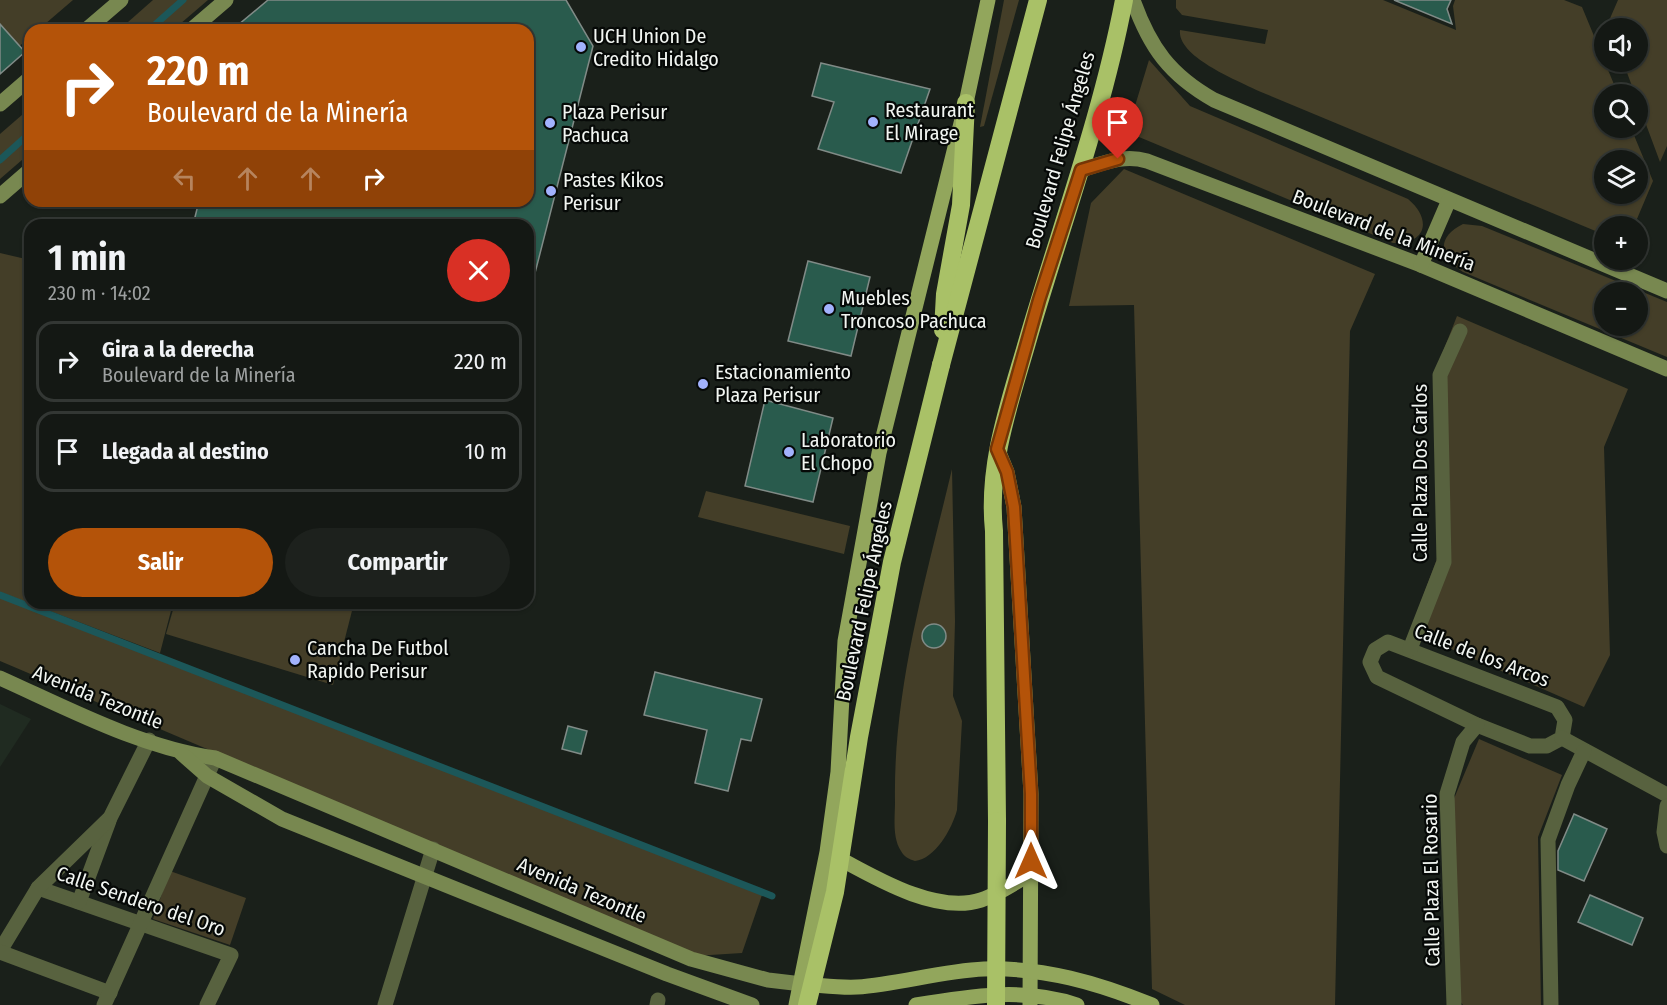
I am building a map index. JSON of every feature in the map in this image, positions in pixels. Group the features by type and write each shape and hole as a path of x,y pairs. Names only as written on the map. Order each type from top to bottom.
{"highway":[{"name":"Boulevard Felipe Ángeles","path":"807,1005 835,892 859,737 892,562 941,365 1038,0"},
{"name":"Boulevard Felipe Ángeles","path":"989,999 994,531 991,500 997,449 1039,300 1081,170 1124,0"},
{"path":"941,365 945,294 961,205 966,103"}],"main road":[{"name":"Boulevard Felipe Ángeles","path":"796,1005 827,852 838,772 845,641 856,570 899,366 966,103 988,0"},
{"path":"997,449 1007,472 1014,507 1031,794 1030,1001"},
{"path":"827,852 876,878 924,898 961,903 982,900 1031,873"},
{"name":"Avenida Tezontle","path":"802,984 856,987 982,969 1029,970 1064,975 1123,993 1152,1005"},
{"path":"916,1005 989,999 1077,1005"}],"street":[{"path":"93,24 120,0"},
{"path":"198,24 226,0"},
{"path":"1133,0 1151,42 1173,73 1214,100 1667,291"},
{"path":"0,104 24,83"},
{"name":"Boulevard de la Minería","path":"1081,170 1118,159 1135,157 1421,265 1667,369"},
{"path":"0,196 24,175"},
{"path":"1421,265 1449,200"},
{"name":"Calle Plaza Dos Carlos","path":"1410,649 1444,562 1440,375 1460,331"},
{"name":"Calle de los Arcos","path":"1388,642 1410,649 1557,707 1564,720 1562,738 1547,746 1530,746 1477,725 1377,677 1370,662 1376,651 1388,642"},
{"name":"Avenida Tezontle","path":"0,678 99,723 181,753 215,758 691,959 768,980 802,984"},
{"name":"Calle Plaza El Rosario","path":"1454,1005 1448,794 1463,742 1477,725"},
{"path":"1562,738 1584,752 1667,795"},
{"path":"79,902 110,818 149,740"},
{"path":"1551,1005 1548,840 1568,785 1584,752"},
{"name":"Avenida Tezontle","path":"181,753 207,776 282,819 423,878 723,997 752,1005"},
{"path":"110,818 38,888 0,952 107,999 215,758"},
{"path":"1667,806 1664,832 1667,846"},
{"path":"385,1005 433,849"},
{"name":"Calle Sendero del Oro","path":"38,888 231,955 207,1005"}],"shaded area":[{"path":"0,0 73,0 45,24 24,24 24,42 0,63"},
{"path":"153,0 208,0 180,24 126,24"},
{"path":"1004,0 1019,0 984,126 980,127"},
{"path":"1176,0 1383,0 1456,30 1453,6 1455,0 1564,0 1582,7 1594,36 1594,72 1609,72 1614,84 1594,84 1594,138 1635,138 1640,150 1594,150 1594,204 1643,204 1638,216 1594,216 1594,230 1261,92 1225,75 1199,59 1188,50 1182,40 1180,30 1265,44 1268,30 1182,15 1176,8"},
{"path":"1618,0 1667,0 1667,146 1660,162 1648,130 1648,84 1631,84 1627,72 1648,72 1648,18 1610,18"},
{"path":"1149,60 1190,106 1408,199 1421,214 1423,222 1419,235 1404,242 1393,243 1127,132"},
{"path":"24,113 24,158 0,179 0,134"},
{"path":"1124,169 1375,274 1350,331 1335,1005 1185,1005 1152,989 1134,305 1069,306 1091,203"},
{"path":"1648,169 1653,181 1648,193"},
{"path":"1463,224 1482,226 1618,282 1594,282 1594,327 1463,272 1449,260 1445,253 1445,241"},
{"path":"0,253 24,259 24,601 0,592"},
{"path":"1648,294 1667,302 1667,357 1617,336 1648,336"},
{"path":"1457,316 1628,389 1604,447 1610,655 1584,707 1410,631 1441,548 1433,377"},
{"path":"952,469 955,621 953,696 962,721 957,810 942,842 929,855 915,861 902,853 895,833 899,717 913,634"},
{"path":"706,491 850,526 844,554 698,517"},
{"path":"0,595 24,604 24,609 36,609 763,892 742,953 694,956 0,661"},
{"path":"45,609 171,609 160,653"},
{"name":"Cancha De Futbol Rapido Perisur","path":"173,609 352,609 333,685 166,634"},
{"path":"0,704 31,719 0,767"},
{"path":"1479,739 1562,775 1538,837 1541,1005 1463,1005 1459,1000 1453,801"},
{"path":"170,871 246,898 230,945 153,919"}],"building":[{"name":"Plaza Perisur Pachuca","path":"268,0 566,0 593,46 534,277 534,219 194,219 198,207 534,207 534,24 239,24"},
{"path":"1394,0 1451,0 1447,9 1452,24"},
{"path":"0,24 24,53 0,74"},
{"name":"Restaurant El Mirage","path":"821,63 930,89 901,173 818,149 834,102 812,96"},
{"name":"Muebles Troncoso Pachuca","path":"808,261 870,277 851,356 788,341"},
{"name":"Laboratorio El Chopo","path":"765,400 833,418 813,502 745,486"},
{"path":"934,624 943,627 946,636 943,645 934,648 925,645 922,636 925,627"},
{"path":"655,672 762,699 751,741 741,739 728,791 695,783 707,730 644,715"},
{"path":"568,726 587,731 581,754 562,749"},
{"path":"1574,814 1607,829 1584,881 1558,870 1558,851"},
{"path":"1590,895 1643,918 1632,945 1578,922"}],"waterway":[{"path":"156,24 183,0"},
{"path":"0,160 24,138"},
{"path":"0,595 24,604"},
{"path":"36,609 772,896"}],"place":[{"name":"UCH Union De Credito Hidalgo","path":"581,47"},
{"name":"Restaurant El Mirage","path":"873,122"},
{"name":"Plaza Perisur Pachuca","path":"550,123"},
{"name":"Pastes Kikos Perisur","path":"551,191"},
{"name":"Muebles Troncoso Pachuca","path":"829,309"},
{"name":"Estacionamiento Plaza Perisur","path":"703,384"},
{"name":"Laboratorio El Chopo","path":"789,452"},
{"name":"Cancha De Futbol Rapido Perisur","path":"295,660"}],"route":[{"path":"1031,861 1031,794 1014,507 1007,472 997,449 1039,300 1081,170 1118,159"}]}
